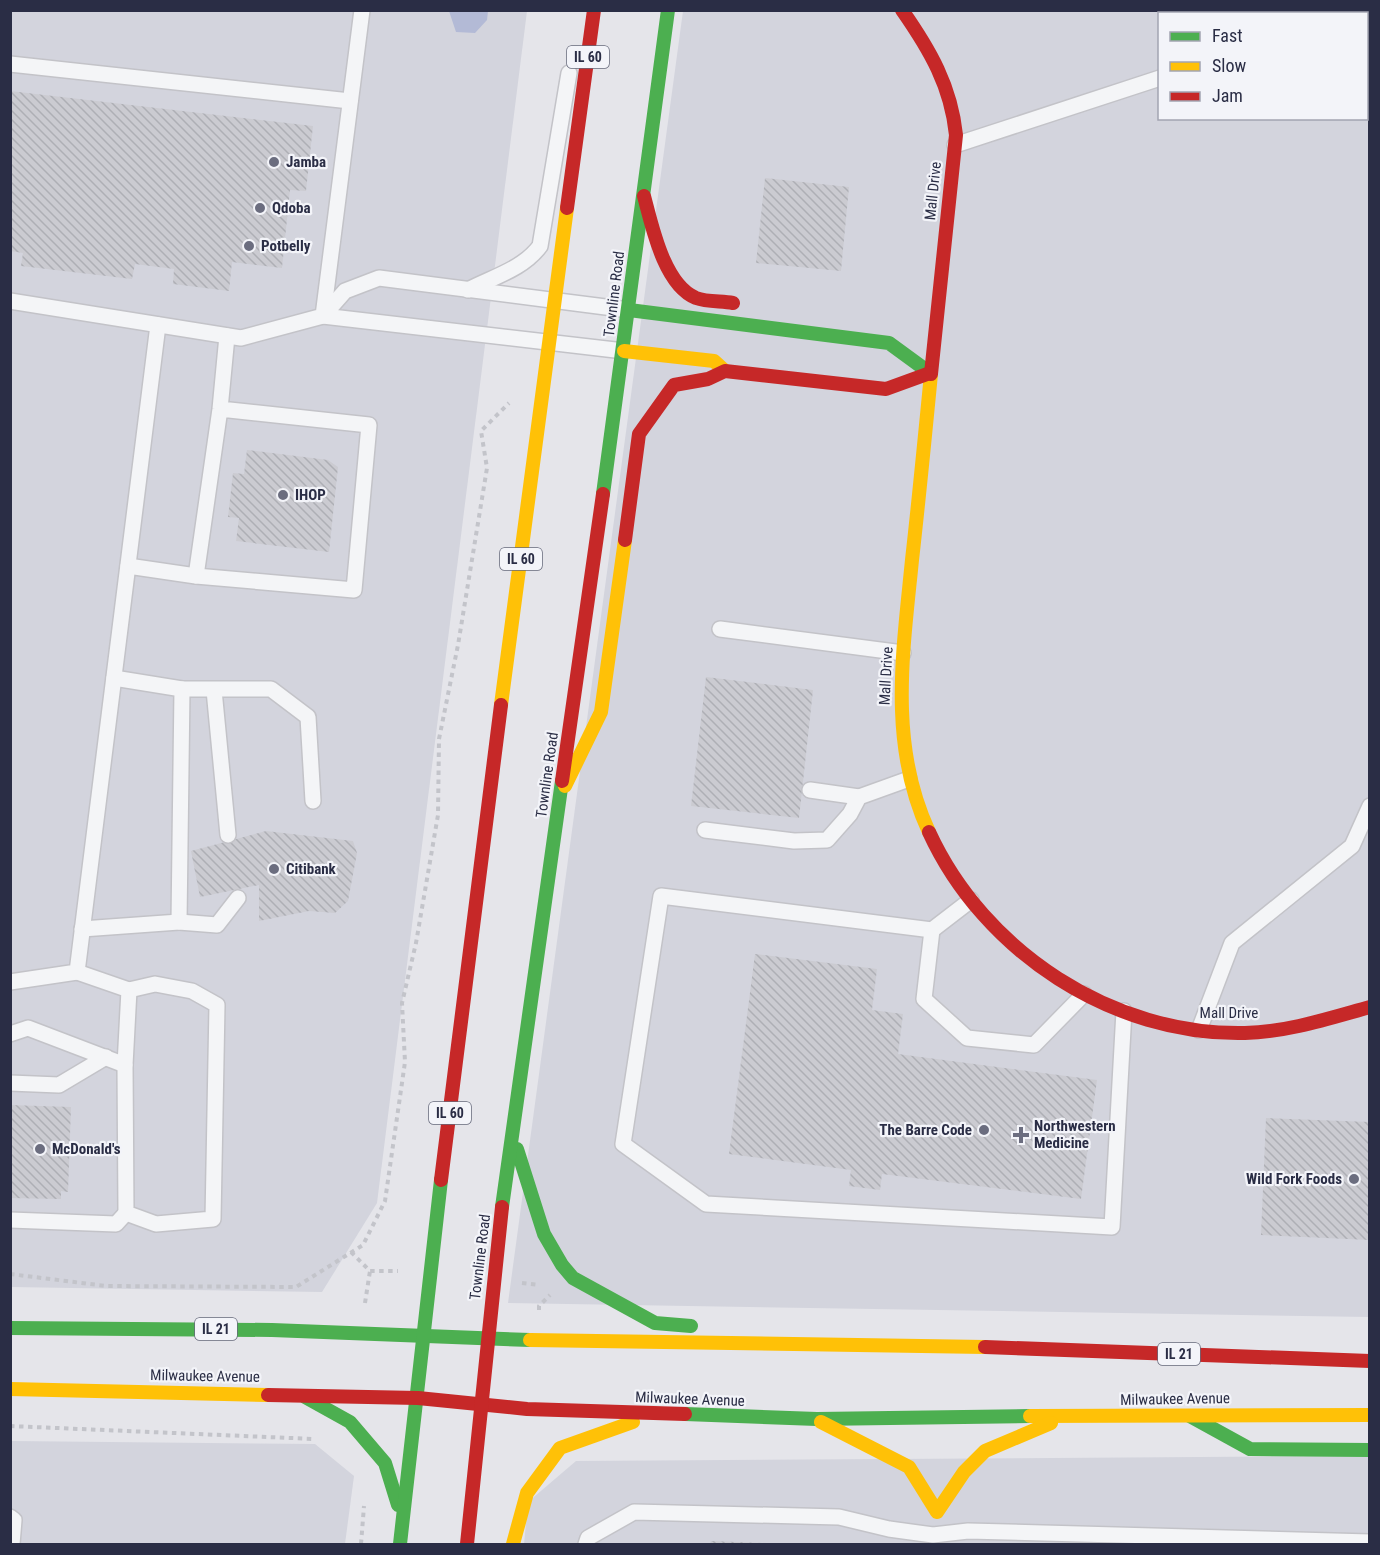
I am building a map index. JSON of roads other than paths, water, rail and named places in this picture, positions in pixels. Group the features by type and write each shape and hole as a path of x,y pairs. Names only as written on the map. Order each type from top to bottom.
{"main road":[{"name":"IL 60","path":"400,1545 418,1398 422,1334 491,776 594,10"},
{"name":"Townline Road","path":"466,1545 512,1132 624,351 668,10"},
{"name":"Mall Drive","path":"902,10 928,45 946,80 954,109 955,145 903,653 900,712 909,779 920,813 940,854 991,925 1012,945 1065,986 1124,1011 1199,1030 1245,1033 1302,1025 1370,1007"},
{"path":"644,196 656,240 679,285 694,297 753,306"},
{"path":"629,310 889,343 930,373"},
{"path":"832,323 849,338"},
{"path":"624,351 714,361 725,371"},
{"path":"560,794 601,712 639,434 674,385 708,379 725,371 886,389 930,373"},
{"path":"512,1132 532,1210 565,1270 573,1278 655,1323 703,1326"},
{"name":"IL 21","path":"10,1328 272,1329 488,1338 989,1347 1370,1361"},
{"path":"738,1329 989,1347"},
{"name":"Milwaukee Avenue","path":"10,1389 418,1398 655,1415 817,1419 1186,1414 1370,1415"},
{"path":"299,1394 350,1422 384,1463 402,1519"},
{"path":"1186,1414 1250,1449 1370,1450"},
{"path":"513,1545 527,1493 560,1448 583,1437 655,1415"},
{"path":"817,1419 909,1467 937,1512 964,1472 985,1451 1067,1417"}],"lane":[{"path":"323,316 362,10"},
{"path":"468,290 508,272 534,254 540,246 579,10"},
{"path":"10,63 350,101"},
{"path":"955,145 1158,79"},
{"path":"323,316 345,291 379,278 629,310"},
{"path":"10,301 241,338 323,316 624,351"},
{"path":"77,972 158,325"},
{"path":"196,576 220,409 227,336"},
{"path":"128,566 196,576 354,590 369,425 220,409"},
{"path":"720,628 903,653"},
{"path":"114,678 182,689 271,689 308,717 313,801"},
{"path":"179,922 182,689"},
{"path":"214,690 228,836"},
{"path":"810,790 859,797 909,779"},
{"path":"705,830 794,841 827,840 850,814 859,797"},
{"path":"1199,1030 1232,943 1352,846 1370,806"},
{"path":"971,900 932,930 661,896 623,1144 706,1204 1112,1227 1124,1011"},
{"path":"82,929 179,922 217,925 238,898"},
{"path":"932,930 924,999 967,1038 1034,1045 1084,994"},
{"path":"10,982 77,972 129,990 154,984 192,991 217,1005 213,1218 156,1224 126,1214 10,1212"},
{"path":"10,1220 116,1224 126,1214 125,1065 129,990"},
{"path":"10,1034 28,1029 125,1065"},
{"path":"10,1083 59,1085 105,1058"},
{"path":"586,1545 588,1538 634,1512 839,1517 933,1540 968,1531 1370,1542"},
{"path":"933,1540 937,1512"},
{"path":"10,1517 14,1520 12,1545"}],"water":[{"path":"449,10 488,11 487,20 475,33 456,32"}],"place":[{"name":"Jamba","path":"274,162"},
{"name":"Qdoba","path":"260,208"},
{"name":"Potbelly","path":"249,246"},
{"name":"IHOP","path":"283,495"},
{"name":"Citibank","path":"274,869"},
{"name":"The Barre Code","path":"984,1130"},
{"name":"Northwestern Medicine","path":"1021,1135"},
{"name":"McDonald's","path":"40,1149"},
{"name":"Wild Fork Foods","path":"1354,1179"}]}
